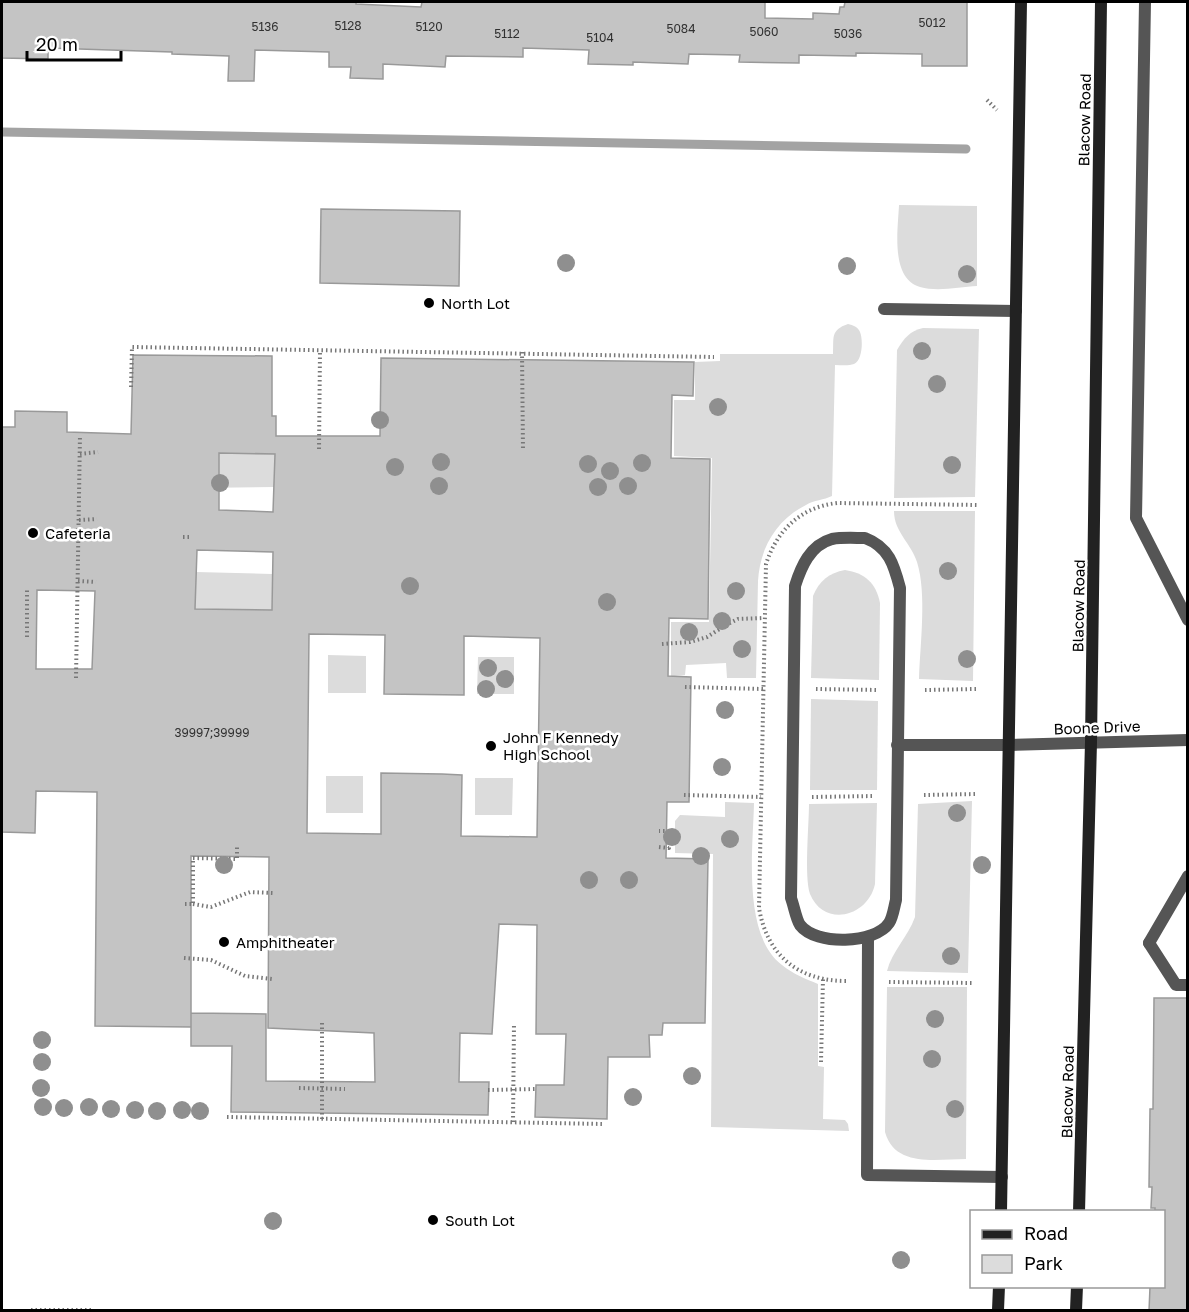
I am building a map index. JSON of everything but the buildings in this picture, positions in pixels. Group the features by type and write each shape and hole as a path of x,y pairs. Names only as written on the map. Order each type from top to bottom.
{"main road":[{"path":"1001,1210 1021,2"},
{"name":"Blacow Road","path":"1079,1210 1091,742 1101,2"},
{"path":"1076,1311 1077,1288"},
{"path":"999,1291 999,1311"},
{"path":"999,1291 1005,1311"}],"street":[{"path":"1145,2 1136,518 1188,620"},
{"path":"884,309 1016,311"},
{"path":"865,538 876,542 893,562 900,588 897,745 896,900 889,923 868,938 818,937 800,925 791,898 795,586 801,567 816,546 832,539 865,538"},
{"name":"Boone Drive","path":"897,745 1008,745 1188,740"},
{"path":"1188,876 1149,943 1176,985 1188,985"},
{"path":"868,938 867,1175 1002,1177"}],"path":[{"path":"131,387 132,347 714,357"},
{"path":"318,449 320,351"},
{"path":"522,352 524,450"},
{"path":"76,678 80,435"},
{"path":"80,454 98,452"},
{"path":"79,520 97,519"},
{"path":"183,537 189,537"},
{"path":"78,581 96,582"},
{"path":"27,590 27,637"},
{"path":"662,644 690,642 707,637 738,620 764,618"},
{"path":"685,687 763,689"},
{"path":"812,689 878,690"},
{"path":"925,690 976,689"},
{"path":"924,795 976,794"},
{"path":"684,795 761,797"},
{"path":"812,797 874,796"},
{"path":"659,831 669,831 669,848 659,848"},
{"path":"192,904 193,858 237,859 237,847"},
{"path":"184,904 211,907 250,892 273,893"},
{"path":"184,958 212,960 245,976 272,979"},
{"path":"821,1062 823,979"},
{"path":"321,1023 322,1119"},
{"path":"513,1122 514,1023"},
{"path":"299,1088 345,1089"},
{"path":"488,1090 536,1089"},
{"path":"227,1117 603,1124"},
{"path":"31,1310 91,1311"}],"green space":[{"path":"899,205 977,206 977,286 934,289 920,287 910,282 904,274 898,252"},
{"path":"848,324 859,330 862,349 854,364 835,365 832,496 809,503 795,511 778,527 766,546 758,581 756,678 727,678 726,663 686,665 685,675 671,676 671,622 709,622 712,458 674,456 674,400 695,400 695,362 720,361 720,354 833,354 833,339 836,332"},
{"path":"923,328 979,329 975,497 894,498 897,350 908,336"},
{"path":"198,452 275,454 274,487 197,488"},
{"path":"894,511 975,511 973,681 919,679 922,604 920,575 914,555 897,525"},
{"path":"845,570 864,576 876,590 878,596 880,603 879,680 811,678 813,596 825,578"},
{"path":"196,572 272,574 272,610 195,609"},
{"path":"328,655 366,656 366,693 328,693"},
{"path":"478,657 514,657 514,694 477,694"},
{"path":"811,699 878,701 877,790 810,790"},
{"path":"326,776 363,776 363,813 326,813"},
{"path":"475,778 513,778 512,815 475,815"},
{"path":"972,801 968,973 887,971 892,957 915,917 918,804"},
{"path":"725,802 754,803 752,867 755,913 769,951 782,965 795,974 818,984 818,1066 824,1067 823,1119 845,1120 849,1131 711,1127 713,854 675,853 675,821 680,815 725,817"},
{"path":"877,803 875,884 871,895 855,911 835,914 825,911 817,905 808,886 809,804"},
{"path":"887,987 967,987 966,1159 918,1159 898,1151 890,1143 885,1132"}],"waterway":[{"path":"2,132 966,149"}],"place":[{"name":"North Lot","path":"429,303"},
{"name":"Cafeteria","path":"33,533"},
{"name":"John F Kennedy High School","path":"491,746"},
{"name":"Amphitheater","path":"224,942"},
{"name":"South Lot","path":"433,1220"}]}
